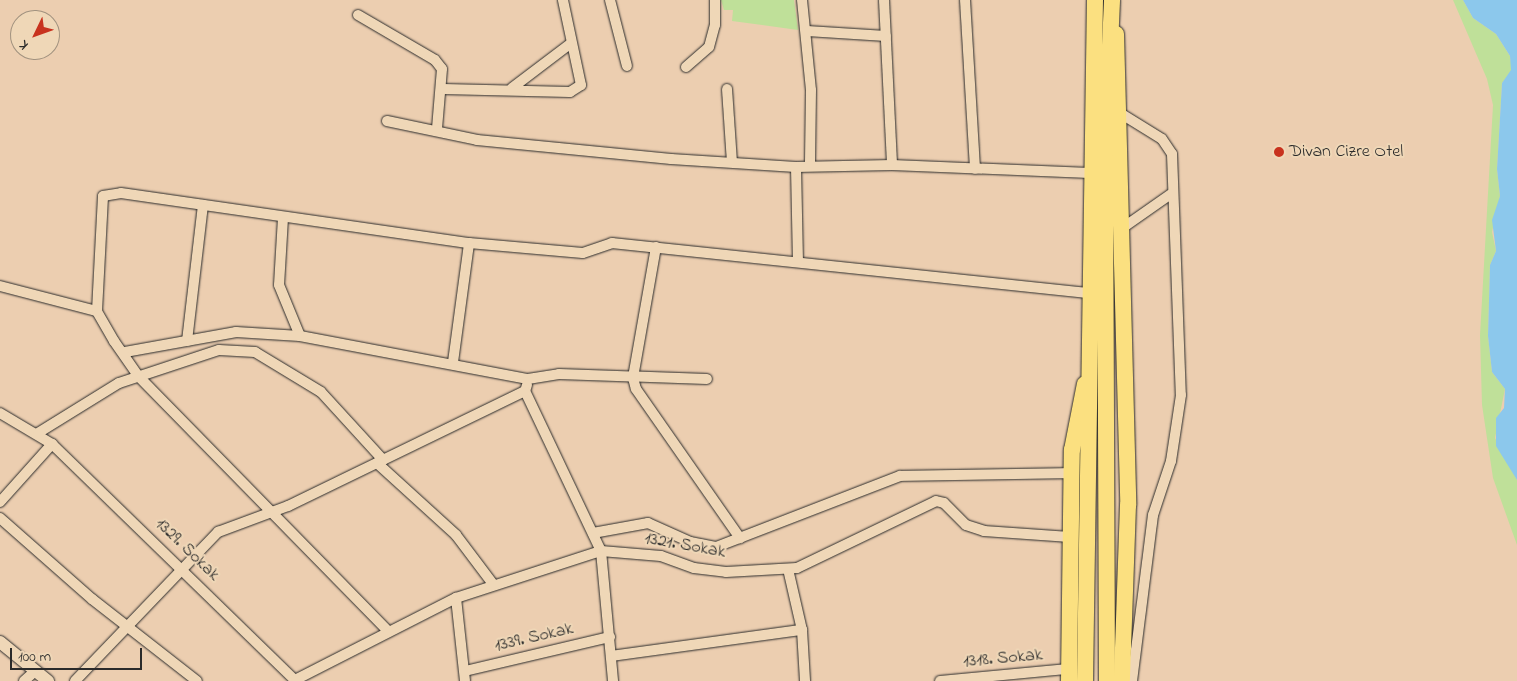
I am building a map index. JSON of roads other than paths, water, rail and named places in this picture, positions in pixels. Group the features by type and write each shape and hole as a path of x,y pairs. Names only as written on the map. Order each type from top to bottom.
{"main road":[{"path":"1085,681 1088,293 1095,0"},
{"path":"1113,0 1120,113 1128,505 1122,681"},
{"path":"1107,681 1106,155 1113,0"},
{"path":"1069,675 1072,473 1087,372"}],"street":[{"path":"443,89 512,88 570,92 581,85 570,44 563,0"},
{"path":"610,0 627,66"},
{"path":"686,67 709,47 715,25 715,0"},
{"path":"802,0 807,31 810,166"},
{"path":"884,0 892,165"},
{"path":"965,0 975,169"},
{"path":"358,15 435,60 442,68 443,89 437,129"},
{"path":"807,31 886,36"},
{"path":"512,88 570,44"},
{"path":"727,89 732,162"},
{"path":"1120,113 1162,138 1172,154 1171,194 1181,406 1171,460 1153,515 1132,681"},
{"path":"387,121 437,129 477,140 796,167 892,165 1090,173"},
{"path":"796,167 798,262"},
{"path":"388,631 272,509 139,377 126,352 97,311 104,196 121,193 283,218 469,242 582,253 612,242 1088,293"},
{"path":"1121,229 1171,194"},
{"path":"187,341 203,206"},
{"path":"283,218 280,285 300,336"},
{"path":"453,362 469,242"},
{"path":"656,247 633,378 636,389 740,538"},
{"path":"0,286 97,311"},
{"path":"126,352 236,332 300,336 355,349 453,362 528,379 559,374 707,379"},
{"path":"38,433 95,395 139,377 219,350 255,352 321,392 380,462 456,535 493,584"},
{"path":"528,379 525,391 601,551 613,681"},
{"path":"76,681 180,566 218,532 272,509 288,506 525,391"},
{"name":"1329. Sokak","path":"0,413 38,433 52,444 180,566 296,681"},
{"path":"0,502 52,444"},
{"path":"593,533 648,523 707,546 740,538 900,476 1072,473"},
{"name":"1321. Sokak","path":"296,681 388,631 456,598 493,584 601,551 661,556 694,568 726,572 788,569 855,543 936,501 944,503 966,524 984,531 1070,537"},
{"path":"0,518 126,626 197,681"},
{"path":"788,569 802,630 805,681"},
{"path":"456,598 465,676"},
{"path":"611,656 802,630"},
{"name":"1339. Sokak","path":"465,676 610,637"},
{"path":"0,642 48,681"},
{"path":"24,681 35,671"},
{"name":"1318. Sokak","path":"940,681 1069,675"}],"water":[{"path":"1463,0 1517,0 1517,480 1496,446 1496,418 1504,408 1505,389 1492,372 1488,336 1490,265 1496,251 1492,220 1500,196 1497,169 1502,83 1511,70 1510,56 1496,34 1473,18"}],"place":[{"name":"Divan Cizre Otel","path":"1279,152"}]}
